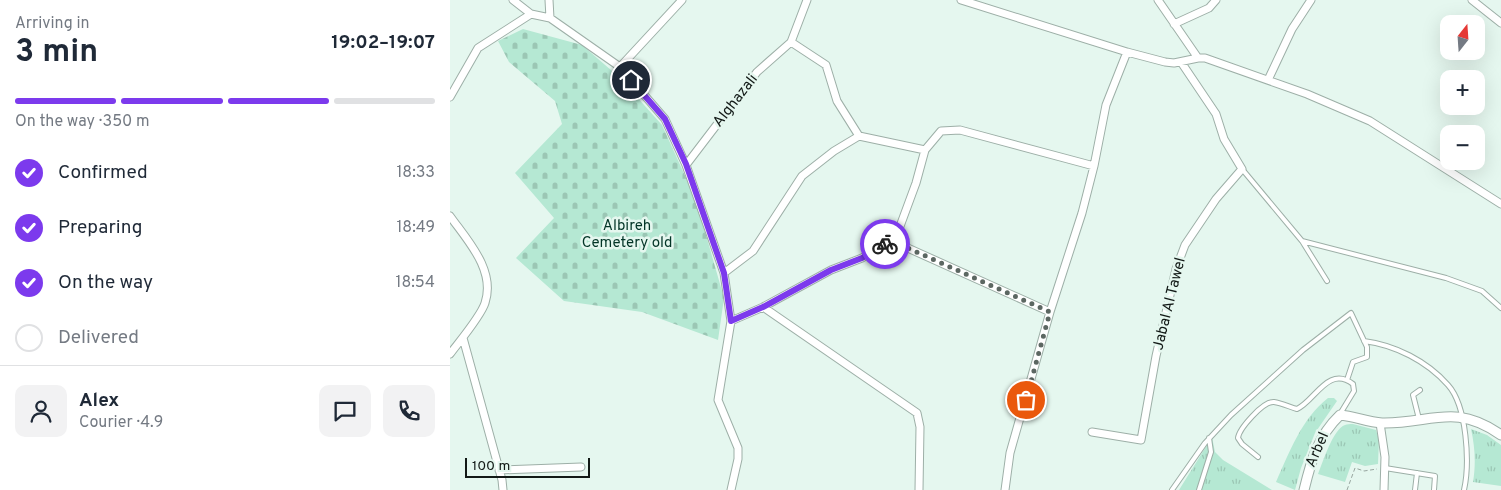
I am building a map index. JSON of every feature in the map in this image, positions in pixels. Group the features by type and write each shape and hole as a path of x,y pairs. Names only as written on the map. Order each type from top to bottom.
{"street":[{"path":"513,0 531,14 550,18 620,67 665,119 686,164 724,273 731,321 718,400 738,448 738,458 731,490"},
{"path":"549,0 550,18"},
{"path":"620,67 682,0"},
{"path":"807,0 791,42 826,65 837,101 859,136"},
{"path":"962,0 1127,52 1165,62 1181,62 1205,58 1335,105 1370,121 1501,204"},
{"path":"1158,0 1198,58"},
{"path":"1174,24 1209,8 1216,0"},
{"path":"1268,80 1292,29 1311,0"},
{"path":"1472,0 1501,23"},
{"path":"450,97 452,86 478,48 531,14"},
{"name":"Alghazali","path":"686,164 758,72 791,42"},
{"path":"1005,490 1010,453 1050,312 1082,213 1094,166 1106,105 1127,52"},
{"path":"1181,62 1216,114 1224,140 1242,169"},
{"path":"731,321 763,307 831,270 862,258 890,240 899,229 916,183 925,150 941,131 960,130 1094,166"},
{"path":"724,273 753,251 802,176 834,151 859,136 925,150"},
{"name":"Jabal Al Tawel","path":"1092,432 1141,440 1156,356 1176,269 1185,245 1216,199 1242,169"},
{"path":"450,216 476,253 486,273 488,290 485,304 450,354"},
{"path":"890,240 1050,312"},
{"path":"763,307 916,413 920,427 919,490"},
{"path":"463,338 503,490"},
{"path":"1340,414 1380,423 1447,416 1472,419 1501,435"},
{"name":"Arbel","path":"1304,490 1314,454 1321,438 1340,414"},
{"path":"1380,423 1384,442 1384,490"},
{"path":"499,470 581,467"}],"lane":[{"path":"1242,169 1302,241 1327,281"},
{"path":"1302,241 1446,278 1482,291 1501,308"},
{"path":"1172,490 1209,438 1231,415 1303,350 1351,313 1367,347 1367,357 1352,362 1347,380"},
{"path":"1364,341 1378,342 1396,348 1429,368 1448,385 1456,397 1467,444 1468,463 1464,490"},
{"path":"1258,457 1242,444 1238,438 1239,432 1263,406 1274,402 1297,410 1303,407 1312,396 1331,381 1347,380 1353,384 1354,391 1340,414"},
{"path":"1419,419 1413,395 1420,390"},
{"path":"1199,490 1212,452 1209,438"},
{"path":"1385,468 1435,476 1434,490"},
{"path":"1415,490 1417,474"}],"path":[{"path":"1347,490 1354,468 1364,471 1385,468"}],"green space":[{"name":"Albireh Cemetery old","path":"523,29 582,45 619,77 662,125 696,200 724,298 718,340 642,312 564,301 516,258 554,218 515,173 562,124 555,101 509,62 498,41"},
{"path":"1328,398 1334,398 1337,401 1315,433 1301,468 1295,490 1276,482 1291,448 1304,426 1311,415"},
{"path":"1353,424 1376,430 1379,440 1378,464 1365,466 1352,462 1345,482 1318,474 1336,433 1345,425"},
{"path":"1471,429 1487,435 1501,445 1501,486 1473,482 1475,456"},
{"path":"1212,437 1215,452 1223,460 1272,490 1179,490"}],"way so far":[{"path":"885,244 890,240 1050,312 1026,400"}],"route":[{"path":"631,80 665,119 686,164 724,273 731,321 763,307 831,270 862,258 885,244"}]}
